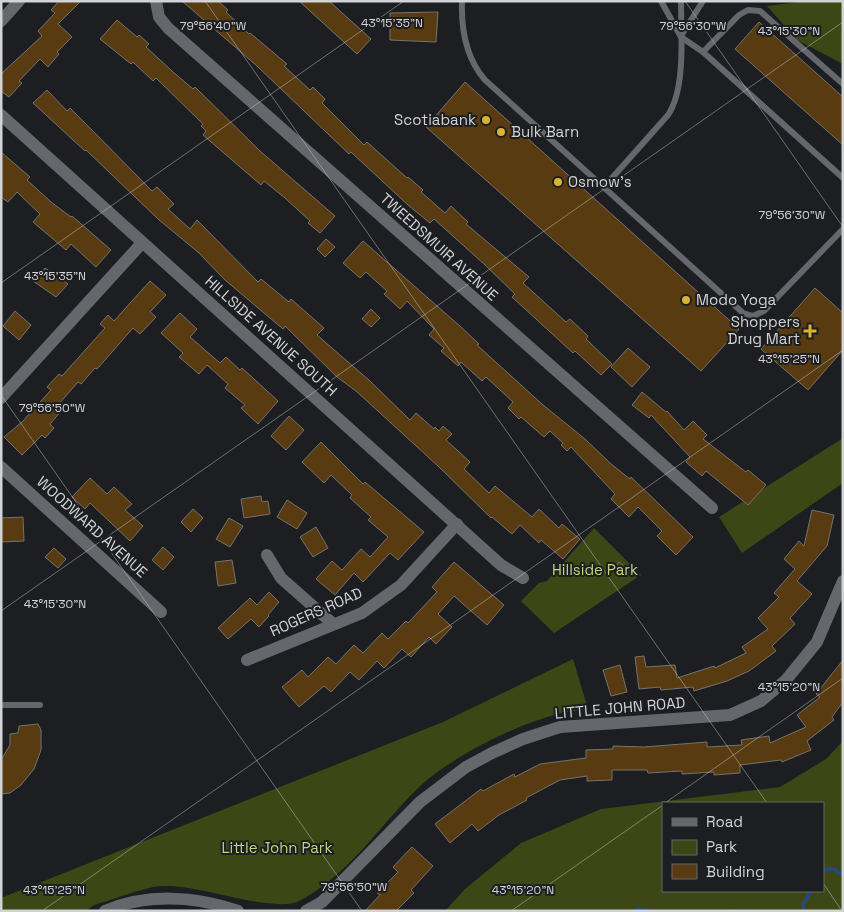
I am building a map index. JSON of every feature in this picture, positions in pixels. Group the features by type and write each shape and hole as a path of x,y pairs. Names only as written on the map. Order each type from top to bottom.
{"street":[{"path":"1,21 19,1"},
{"name":"TWEEDSMUIR AVENUE","path":"156,1 159,17 168,28 712,508"},
{"name":"HILLSIDE AVENUE SOUTH","path":"1,115 501,565 523,578"},
{"path":"1,398 142,243"},
{"name":"WOODWARD AVENUE","path":"1,467 161,612"},
{"name":"ROGERS ROAD","path":"247,660 332,623 362,613 401,586 457,524"},
{"path":"267,555 282,578 332,623"},
{"name":"LITTLE JOHN ROAD","path":"306,911 322,902 420,802 466,767 492,753 523,739 560,727 730,715 761,701 786,680 817,642 843,581"},
{"path":"105,911 140,900 158,899 192,899 220,904 238,911"}],"lane":[{"path":"462,1 465,39 469,54 479,73 748,315 753,316 764,311 843,229"},
{"path":"661,1 681,37 702,52 843,178"},
{"path":"604,187 671,110 678,87 681,1"},
{"path":"681,37 703,1"},
{"path":"702,52 739,15 748,10 760,11 843,84"},
{"path":"1,705 40,705"}],"green space":[{"path":"808,1 843,1 843,64 797,40 767,6"},
{"path":"843,438 843,483 742,553 719,517"},
{"name":"Hillside Park","path":"594,528 641,575 554,633 521,601 539,583 547,581"},
{"name":"Little John Park","path":"573,659 588,709 561,713 541,719 502,735 463,755 415,791 331,880 297,902 284,904 251,901 195,889 163,886 139,891 94,905 86,911 1,911 1,898 443,722"},
{"path":"843,741 843,911 445,911 465,889 521,843 601,809 780,787 826,759"}],"building":[{"path":"59,1 81,1 58,24 72,37 57,52 59,54 48,67 40,59 19,81 22,83 9,97 1,91 1,74 42,36 38,31 55,13 51,10"},
{"path":"182,1 218,1 228,10 226,12 249,34 287,64 284,66 310,90 313,87 325,99 322,103 364,145 367,142 423,190 421,192 445,213 451,206 468,222 466,224 529,277 523,283 566,322 570,319 588,336 586,339 612,364 601,375 575,351 573,353 512,297 515,294 484,264 434,219 430,223 351,152 349,154 257,66"},
{"path":"299,1 329,1 371,39 357,54"},
{"path":"438,12 436,42 390,40 390,13"},
{"path":"117,20 137,37 139,35 149,44 146,47 193,89 195,87 260,151 335,216 320,233 285,198 264,181 261,185 203,135 206,131 201,126 203,124 156,78 153,81 133,62 131,64 100,39"},
{"path":"759,22 843,97 843,145 735,49"},
{"path":"465,82 739,329 701,371 426,127"},
{"path":"47,90 67,111 70,108 152,191 157,187 174,204 168,209 190,229 197,220 258,282 261,279 289,302 291,299 324,328 317,335 370,381 410,420 416,413 434,429 435,427 439,431 443,426 452,434 446,440 470,462 464,469 489,493 495,486 532,517 539,509 559,528 562,524 580,539 563,559 541,540 539,543 520,525 512,534 491,518 438,466 356,391 337,377 285,326 283,329 225,280 199,253 158,219 86,150 33,103"},
{"path":"1,152 30,177 27,180 51,202 72,216 111,250 96,267 71,244 66,250 33,222 40,214 17,192 8,202 1,197"},
{"path":"326,239 335,247 325,257 317,249"},
{"path":"363,241 461,327 479,344 477,345 543,405 585,439 611,464 630,479 631,477 693,537 676,555 657,536 662,531 638,507 629,517 611,499 615,494 571,447 567,451 561,445 563,443 550,431 544,437 521,417 519,419 508,408 513,402 486,377 482,381 461,362 458,366 441,351 444,348 429,335 434,329 407,301 400,309 384,294 387,291 366,272 360,278 343,263"},
{"path":"45,268 68,284 56,297 33,281"},
{"path":"150,281 166,295 150,312 156,317 140,334 133,328 97,369 95,368 81,384 78,382 57,406 62,410 50,424 54,428 45,438 42,435 22,455 4,437 22,422 51,390 47,387 59,374 62,376 105,328 100,324 108,315 114,321"},
{"name":"Shoppers Drug Mart","path":"815,288 843,313 843,350 808,390 761,349"},
{"path":"371,309 380,318 371,327 362,319"},
{"path":"15,311 31,325 19,340 3,326"},
{"path":"180,313 197,329 190,337 220,363 226,357 240,370 242,368 278,401 258,424 241,408 245,405 225,388 228,384 207,365 199,374 179,357 183,353 161,333"},
{"path":"628,348 650,367 632,387 611,367"},
{"path":"642,392 667,411 684,430 693,421 707,435 703,439 766,485 748,505 706,471 702,476 686,462 690,457 651,415 649,418 632,405"},
{"path":"289,416 304,430 286,450 271,436"},
{"path":"321,442 363,484 365,482 424,532 398,560 390,553 363,582 354,573 335,595 316,579 332,561 342,570 361,549 370,557 388,537 368,520 371,517 350,498 352,495 331,475 324,483 302,462"},
{"path":"90,478 107,494 114,487 132,504 125,510 143,526 130,541 90,503 85,509 72,497"},
{"path":"261,496 262,502 268,501 270,514 244,518 241,499"},
{"path":"287,500 307,513 297,529 277,517"},
{"path":"193,509 203,518 191,532 181,522"},
{"path":"812,510 834,515 827,546 797,581 812,594 790,618 795,624 772,646 776,651 749,671 727,681 694,691 693,687 661,690 660,687 639,689 635,657 644,656 646,667 675,665 677,678 714,666 715,668 746,653 742,647 768,629 758,618 779,597 774,593 795,569 784,559 799,541 804,546"},
{"path":"23,517 24,541 1,542 1,518"},
{"path":"229,518 243,526 230,547 216,539"},
{"path":"316,527 328,548 313,557 300,537"},
{"path":"163,547 174,557 163,570 152,560"},
{"path":"54,548 66,559 58,568 45,557"},
{"path":"232,560 236,583 218,586 215,562"},
{"path":"454,562 504,605 487,625 454,596 438,614 452,627 436,644 429,637 411,657 402,649 384,668 377,661 359,680 350,672 331,692 324,686 299,707 282,687 302,670 308,677 328,657 336,664 354,645 363,653 382,633 388,639 406,621 408,623 437,592 432,587"},
{"path":"619,562 626,568 620,575 614,569"},
{"path":"269,592 279,602 259,627 251,619 228,639 218,628 250,598 257,605"},
{"path":"843,660 843,702 832,717 834,720 807,741 811,750 782,762 781,760 740,765 740,773 714,775 714,772 682,774 682,771 648,773 647,770 612,770 612,780 587,781 587,776 560,780 526,798 527,800 499,815 478,831 472,824 450,843 435,824 481,789 483,791 514,774 515,777 540,764 586,758 586,750 613,749 613,746 644,747 707,742 707,747 742,745 741,740 769,736 770,743 806,727 797,715 820,697 816,694"},
{"path":"620,665 627,692 611,696 603,670"},
{"path":"38,724 41,730 41,750 34,769 21,785 10,793 1,794 1,760 10,745 10,734 18,733 19,726"},
{"path":"412,847 433,866 411,890 414,893 396,911 365,911 380,895 377,893 398,872 393,867"}],"waterway":[{"path":"824,871 826,869 834,869 841,874 843,871"},
{"path":"804,911 803,905 810,892"},
{"path":"634,911 637,909 652,911"},
{"path":"725,911 738,911"}],"place":[{"name":"Scotiabank","path":"486,120"},
{"name":"Bulk Barn","path":"501,132"},
{"name":"Osmow's","path":"558,182"},
{"name":"Modo Yoga","path":"686,300"},
{"name":"Shoppers Drug Mart","path":"810,331"}]}
